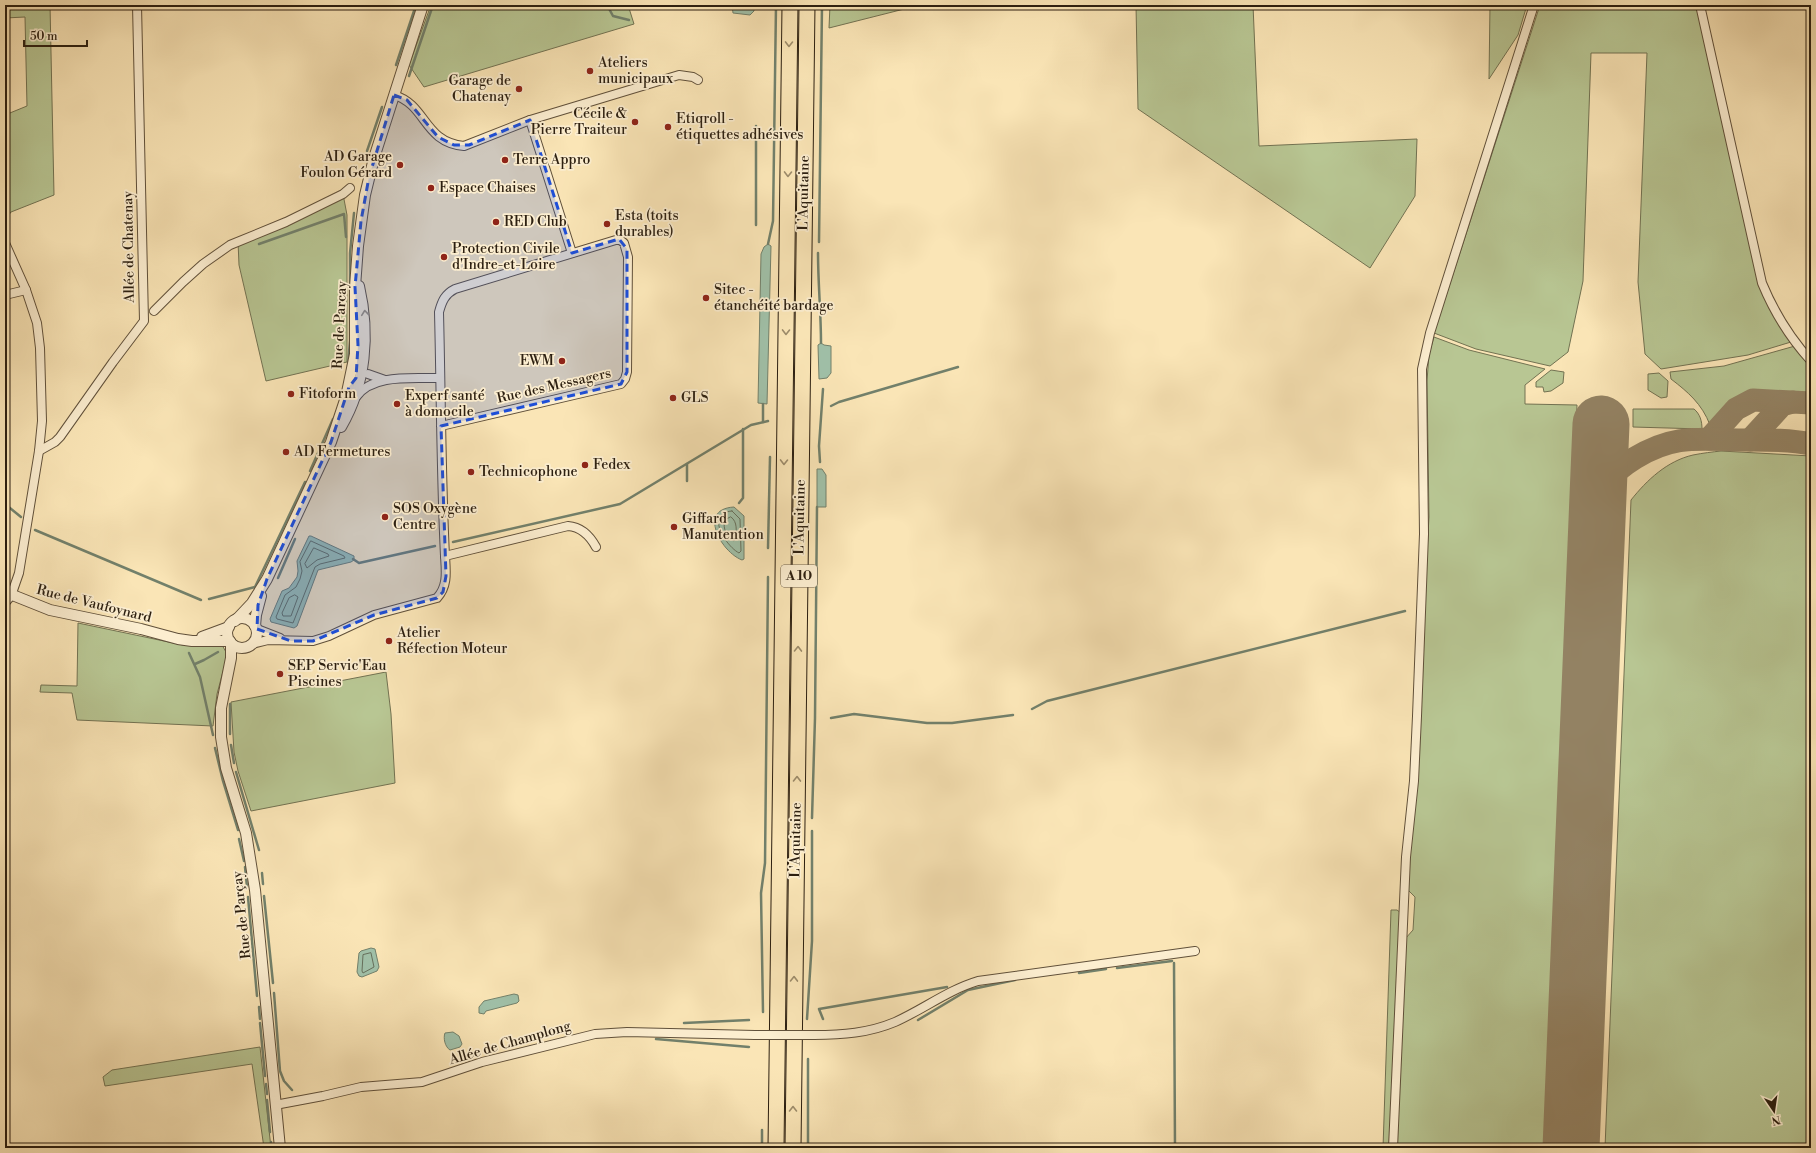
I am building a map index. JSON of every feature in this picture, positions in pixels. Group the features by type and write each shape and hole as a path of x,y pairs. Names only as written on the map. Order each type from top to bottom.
{"highway":[{"name":"L'Aquitaine","path":"776,1148 790,5"},
{"name":"L'Aquitaine","path":"793,1148 807,5"}],"street":[{"name":"Allée de Chatenay","path":"39,451 55,442 60,436 144,321 137,5"},
{"path":"357,268 361,221 369,177 423,5"},
{"path":"1394,1148 1406,858 1414,781 1424,534 1422,369 1430,333 1534,5"},
{"path":"1700,5 1762,283 1770,303 1791,337 1811,361"},
{"path":"394,96 407,100 438,137 459,146 469,145 530,120 679,74 693,77 698,80"},
{"path":"291,641 256,628 249,620 244,619 232,624 228,634 231,642 239,648 268,640 291,641 313,641 330,636 374,615 437,598 443,592 445,585 445,556 440,378 439,312 441,304 446,296 455,289 572,252 530,120"},
{"path":"144,321 193,273 230,245 286,222 343,194 350,188"},
{"name":"Rue des Messagers","path":"441,426 615,387 621,384 625,379 627,372 628,257 624,243 619,238 572,252"},
{"path":"5,243 26,290 37,323 40,348 42,421 39,451 19,573 7,597"},
{"name":"Rue de Parcay","path":"331,442 349,387 355,354 357,268"},
{"name":"Rue de Parcay","path":"256,628 258,605 267,579 331,442 348,414 356,397 362,375 365,319 357,268"},
{"path":"5,295 26,290"},
{"path":"355,320 362,375 372,385"},
{"path":"362,375 385,380 440,378"},
{"path":"349,387 362,375"},
{"path":"356,397 361,391 385,380"},
{"path":"445,556 568,526 573,526 583,531 591,538 596,547"},
{"name":"Rue de Parcay","path":"232,624 252,603 267,579"},
{"name":"Rue de Vaufoynard","path":"7,597 50,610 141,629 178,639 192,641 231,642"},
{"name":"Rue de Vaufoynard","path":"178,639 206,636 232,624"},
{"path":"250,646 257,637 256,628"},
{"name":"Rue de Parçay","path":"231,642 231,658 221,708 221,737 226,768 246,833 255,890 280,1148"},
{"name":"Rue de Parçay","path":"226,682 238,657 250,646"},
{"name":"Allée de Champlong","path":"275,1105 361,1087 422,1082 482,1062 595,1034 626,1032 755,1035 851,1034 885,1026 957,989 978,981 1195,951"}],"highlighted area":[{"path":"394,95 407,100 438,137 454,145 469,145 530,120 572,253 619,239 627,249 627,372 621,384 441,426 446,576 443,592 437,598 374,615 313,641 291,641 257,629 258,605 267,579 331,442 349,387 356,378 358,345 355,287 361,221 369,177"}],"shaded area":[{"path":"5,5 50,5 54,195 11,212 5,220 5,115 27,106 25,17 5,18"},
{"path":"431,5 628,5 634,24 424,87 409,65"},
{"path":"830,5 920,5 829,28"},
{"path":"1136,5 1253,5 1259,146 1417,139 1415,196 1370,268 1138,109"},
{"path":"1490,5 1527,5 1518,35 1489,79"},
{"path":"1540,5 1700,5 1762,282 1791,342 1748,355 1661,369 1645,354 1638,282 1647,53 1591,53 1583,281 1568,352 1550,366 1476,349 1434,333"},
{"path":"343,194 347,215 347,362 266,381 239,265 238,241"},
{"path":"1434,337 1469,350 1545,369 1525,385 1525,404 1577,405 1547,1148 1396,1148 1405,939 1413,930 1415,897 1407,889 1429,517 1427,381 1429,354"},
{"path":"1795,346 1811,366 1811,394 1751,392 1715,425 1710,425 1703,411 1694,399 1671,379 1670,372 1724,366"},
{"path":"1551,370 1564,372 1563,383 1551,391 1544,392 1543,387 1536,387 1536,382"},
{"path":"1659,373 1668,381 1667,397 1661,398 1648,390 1648,374"},
{"path":"1633,409 1694,409 1698,413 1702,423 1702,429 1633,427"},
{"path":"1721,451 1811,456 1811,1148 1605,1148 1631,500 1658,472 1675,462 1693,455"},
{"path":"78,623 183,645 222,645 226,652 226,660 217,694 213,726 77,720 72,693 40,692 41,685 77,686"},
{"path":"386,672 391,714 395,783 251,811 238,771 234,752 231,702"},
{"path":"1391,910 1397,910 1401,913 1391,1148 1383,1148"},
{"path":"260,1047 271,1148 264,1148 252,1064 105,1086 103,1077 112,1070"}],"water":[{"path":"732,5 754,5 754,11 750,15 733,13"},
{"path":"768,244 771,246 767,404 758,403 761,254 764,247"},
{"path":"821,343 831,346 831,373 827,378 819,379 818,345"},
{"path":"817,469 822,469 826,475 826,507 817,507"},
{"path":"734,507 744,516 744,559 742,560 734,556 727,549 720,540 716,531 715,523 717,515 723,510"},
{"path":"309,536 354,556 354,560 318,570 297,626 294,628 271,622 270,619 282,591 289,588 297,577 297,561"},
{"path":"371,948 375,949 379,967 377,971 362,977 359,976 357,972 359,953"},
{"path":"514,994 518,995 519,1001 517,1003 486,1011 484,1014 479,1013 479,1007 484,1001"},
{"path":"453,1032 459,1036 462,1044 460,1047 450,1050 448,1049 444,1040 444,1035 445,1033"}],"waterway":[{"path":"396,65 416,5"},
{"path":"409,76 433,5"},
{"path":"607,5 613,16 629,20"},
{"path":"768,244 773,221 776,5"},
{"path":"819,242 822,5"},
{"path":"367,151 382,107"},
{"path":"756,126 756,225"},
{"path":"348,366 350,340 350,253 354,213"},
{"path":"259,244 344,214 346,237"},
{"path":"818,253 821,343"},
{"path":"831,406 839,402 958,367"},
{"path":"820,462 819,446 823,389"},
{"path":"763,404 763,422"},
{"path":"310,471 333,419"},
{"path":"453,542 620,504 751,425 768,421"},
{"path":"739,503 743,498 743,429"},
{"path":"768,548 770,457"},
{"path":"687,464 687,481"},
{"path":"209,599 255,587 305,482"},
{"path":"5,504 21,517"},
{"path":"812,818 815,718 817,507"},
{"path":"35,530 201,600"},
{"path":"745,538 751,539"},
{"path":"278,578 295,539"},
{"path":"353,559 359,563 435,546"},
{"path":"763,1012 761,893 765,863 768,577"},
{"path":"1032,709 1047,701 1405,611"},
{"path":"195,664 218,652"},
{"path":"189,653 200,677 213,735"},
{"path":"230,704 230,734"},
{"path":"831,718 854,714 927,723 952,723 1013,715"},
{"path":"231,745 234,763"},
{"path":"215,748 223,781 238,830"},
{"path":"236,772 259,850"},
{"path":"807,1019 812,941 812,831"},
{"path":"239,839 244,861"},
{"path":"245,867 247,887"},
{"path":"262,873 263,884"},
{"path":"264,896 273,983"},
{"path":"248,897 257,996"},
{"path":"1117,968 1172,961"},
{"path":"1174,963 1175,1148"},
{"path":"1079,973 1106,969"},
{"path":"918,1020 968,990 1015,980"},
{"path":"823,1019 819,1009 947,987"},
{"path":"274,993 280,1071 284,1081 292,1090"},
{"path":"259,1007 260,1019"},
{"path":"684,1023 749,1020"},
{"path":"260,1023 265,1076"},
{"path":"656,1039 749,1047"},
{"path":"808,1059 808,1148"},
{"path":"266,1084 267,1094"},
{"path":"267,1100 270,1132"},
{"path":"762,1130 762,1148"},
{"path":"271,1142 272,1148"}],"taxiway":[{"path":"1709,439 1736,409 1753,400 1811,403"},
{"path":"1750,440 1782,405 1793,402"},
{"path":"1598,504 1608,483 1615,473 1635,458 1661,445 1697,439 1793,441 1811,444"}],"runway":[{"path":"1571,1148 1601,424"}],"place":[{"name":"Ateliers municipaux","path":"590,71"},
{"name":"Garage de Chatenay","path":"519,89"},
{"name":"Cécile & Pierre Traiteur","path":"635,122"},
{"name":"Etiqroll - étiquettes adhésives","path":"668,127"},
{"name":"Terre Appro","path":"505,160"},
{"name":"AD Garage Foulon Gérard","path":"400,165"},
{"name":"Espace Chaises","path":"431,188"},
{"name":"RED Club","path":"496,222"},
{"name":"Esta (toits durables)","path":"607,224"},
{"name":"Protection Civile d'Indre-et-Loire","path":"444,257"},
{"name":"Sitec - étanchéité bardage","path":"706,298"},
{"name":"EWM","path":"562,361"},
{"name":"Fitoform","path":"291,394"},
{"name":"GLS","path":"673,398"},
{"name":"Experf santé à domocile","path":"397,404"},
{"name":"AD Fermetures","path":"286,452"},
{"name":"Fedex","path":"585,465"},
{"name":"Technicophone","path":"471,472"},
{"name":"SOS Oxygène Centre","path":"385,517"},
{"name":"Giffard Manutention","path":"674,527"},
{"name":"Atelier Réfection Moteur","path":"389,641"},
{"name":"SEP Servic'Eau Piscines","path":"280,674"}]}
